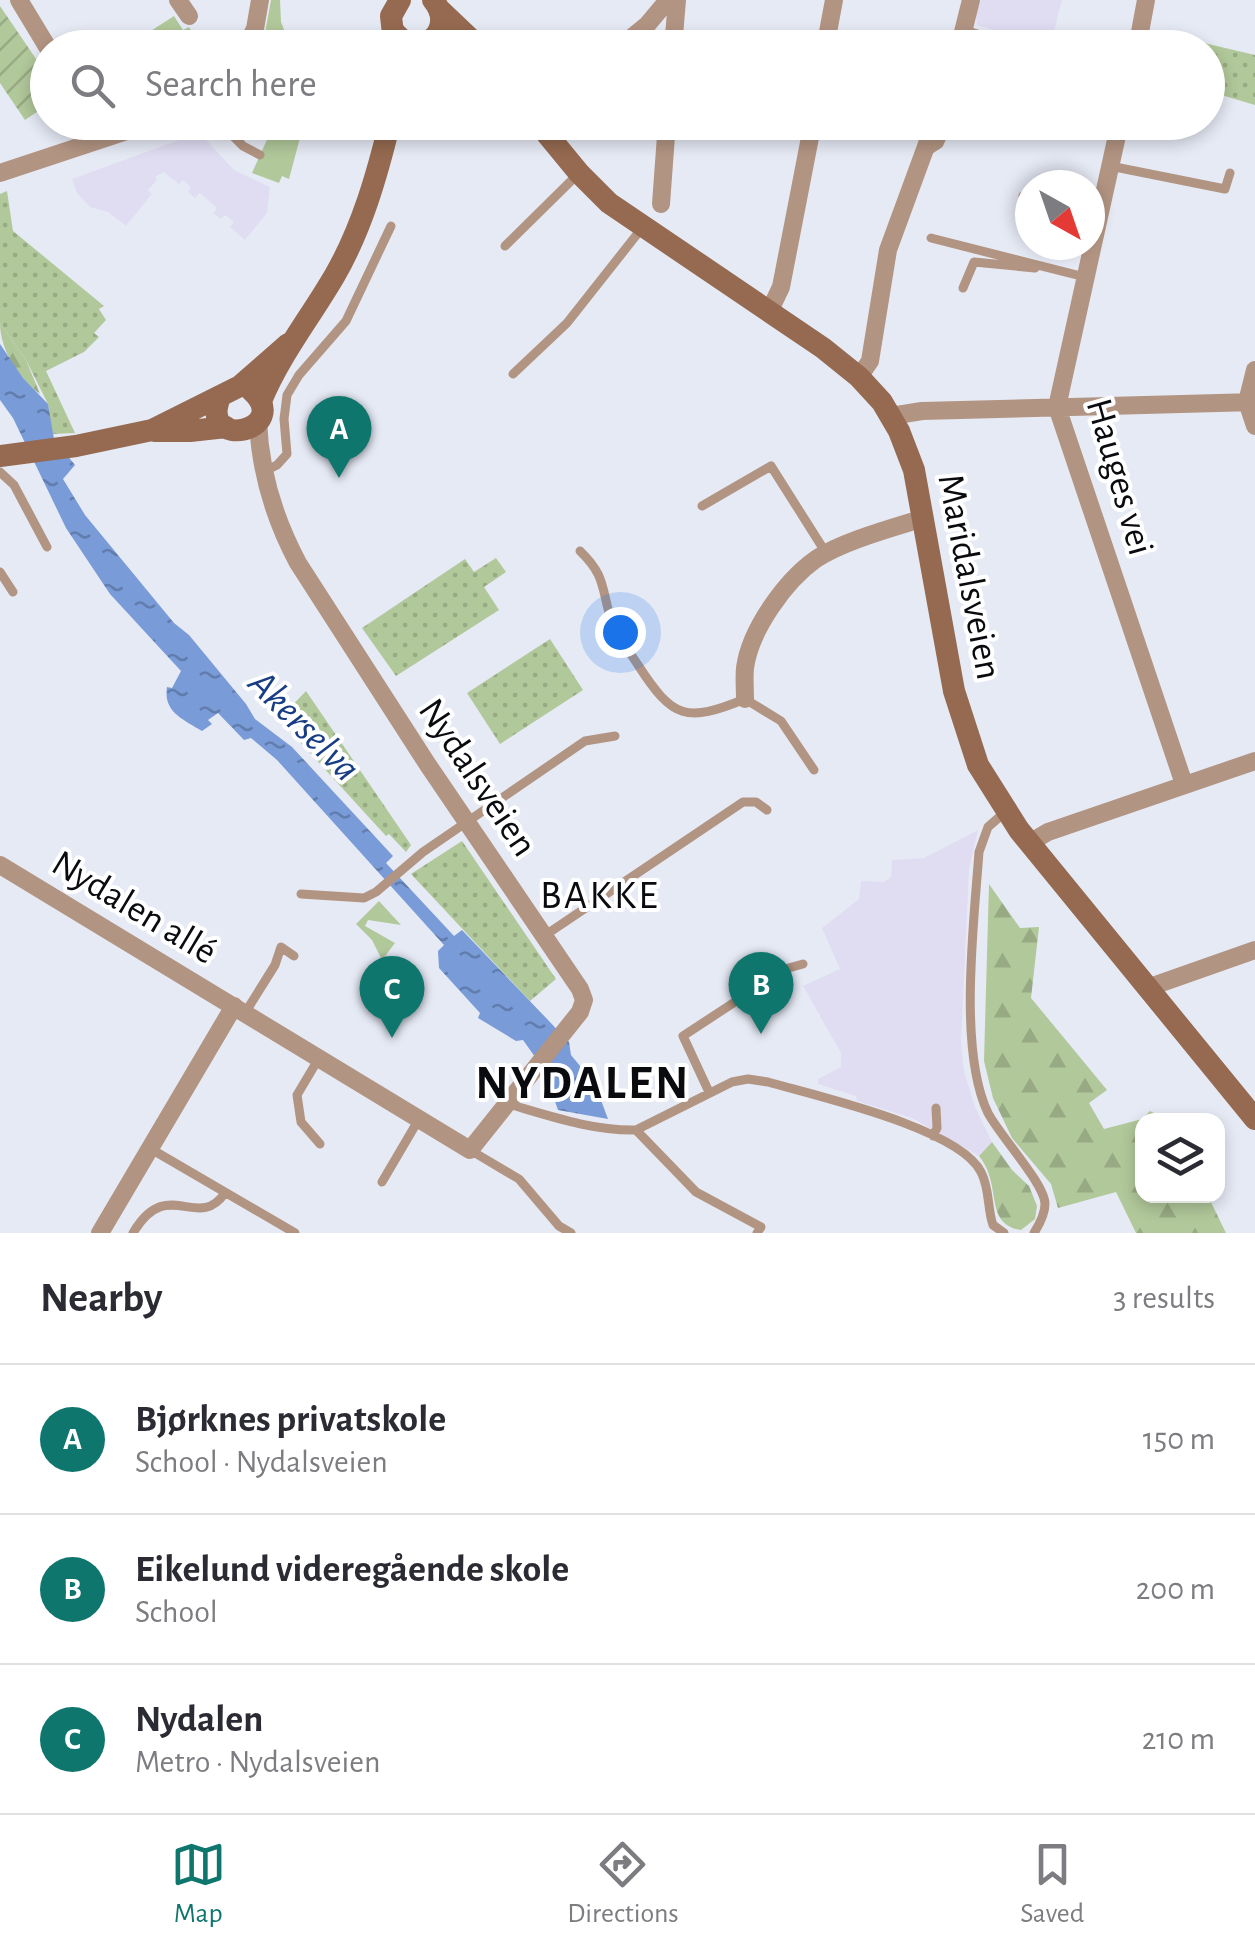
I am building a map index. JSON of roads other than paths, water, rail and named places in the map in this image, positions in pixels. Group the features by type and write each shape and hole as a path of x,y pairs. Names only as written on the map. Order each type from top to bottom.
{"main road":[{"path":"436,5 441,25 438,30"},
{"path":"436,5 462,30"},
{"path":"3,461 152,430 248,430 288,344 349,248 373,186 385,140"},
{"name":"Maridalsveien","path":"552,140 579,173 642,228 859,377 891,416 906,446 924,518 960,717 978,765 1030,843 1255,1119"},
{"path":"152,430 230,392 288,344"},
{"path":"230,429 217,410 230,392 252,390 259,411"}],"street":[{"path":"20,0 38,30"},
{"path":"254,30 260,0"},
{"path":"641,30 668,0"},
{"path":"674,30 677,0"},
{"path":"828,30 834,0"},
{"path":"964,30 971,0"},
{"path":"1140,30 1146,0"},
{"path":"2,168 79,140"},
{"path":"661,204 666,140"},
{"path":"769,312 781,287 809,140"},
{"path":"859,377 870,361 888,250 928,140"},
{"name":"Hauges vei","path":"1105,182 1116,140"},
{"name":"Hauges vei","path":"1088,260 1058,407 1184,784"},
{"path":"1255,370 1251,402 1255,426"},
{"path":"891,416 922,411 1251,402"},
{"name":"Nydalsveien","path":"259,411 262,472"},
{"name":"Nydalsveien","path":"230,429 262,472 298,563 583,994 584,1006 470,1150"},
{"path":"745,699 747,658 764,621 802,570 826,553 924,518"},
{"path":"1030,843 1048,832 1255,761"},
{"name":"Nydalen allé","path":"0,865 239,1010"},
{"path":"1146,988 1255,950"},
{"path":"100,1233 239,1010 470,1150"}],"lane":[{"path":"237,140 260,155"},
{"path":"924,152 942,140"},
{"path":"1110,166 1225,190 1230,173"},
{"path":"506,246 579,173"},
{"path":"262,472 277,465 287,454 285,407 292,386 346,321 391,226"},
{"path":"513,374 567,322 642,228"},
{"path":"931,238 1086,278"},
{"path":"963,288 969,267 981,260 1048,269"},
{"path":"3,461 47,547"},
{"path":"702,506 771,466 826,553"},
{"path":"580,551 603,578 615,629 663,700 677,710 694,714 711,713 745,699 781,721 814,770"},
{"path":"0,572 13,592"},
{"path":"301,894 320,900 364,898 423,852 585,741 614,736"},
{"path":"544,936 743,802 756,802 767,810"},
{"path":"1006,811 987,829 979,852 971,1059 988,1112 1019,1162 1040,1185 1045,1204 1034,1233"},
{"path":"239,1010 274,965 280,948 294,956"},
{"path":"710,1092 683,1036 785,970 804,964"},
{"path":"319,1058 296,1095 301,1122 320,1144"},
{"path":"505,1103 560,1118 636,1130 732,1082 768,1082 915,1127 969,1156 980,1168 993,1225 1004,1233"},
{"path":"933,1136 937,1128 936,1108"},
{"path":"382,1182 419,1119"},
{"path":"636,1130 696,1192 761,1227 757,1233"},
{"path":"150,1149 296,1233"},
{"path":"470,1150 519,1179 559,1226 571,1233"},
{"path":"133,1233 159,1208 174,1205 210,1211 226,1192"}],"water":[{"path":"0,344 23,378 48,404 54,439 75,465 63,479 85,515 174,623 189,635 255,719 292,747 393,856 386,863 454,936 462,930 569,1042 571,1055 595,1084 608,1119 558,1110 543,1068 523,1040 516,1041 478,1018 480,1013 439,968 438,951 444,945 277,760 251,738 244,740 218,713 202,731 171,709 167,687 172,688 181,671 110,594 66,528 13,418 0,400"}],"place":[{"name":"Bjørknes privatskole","path":"339,478"},
{"name":"Eikelund videregående skole","path":"761,1034"},
{"name":"Nydalen","path":"392,1038"}],"district":[{"name":"BAKKE","path":"600,896"},
{"name":"NYDALEN","path":"583,1084"}],"water label":[{"name":"Akerselva","path":"304,726"}]}
